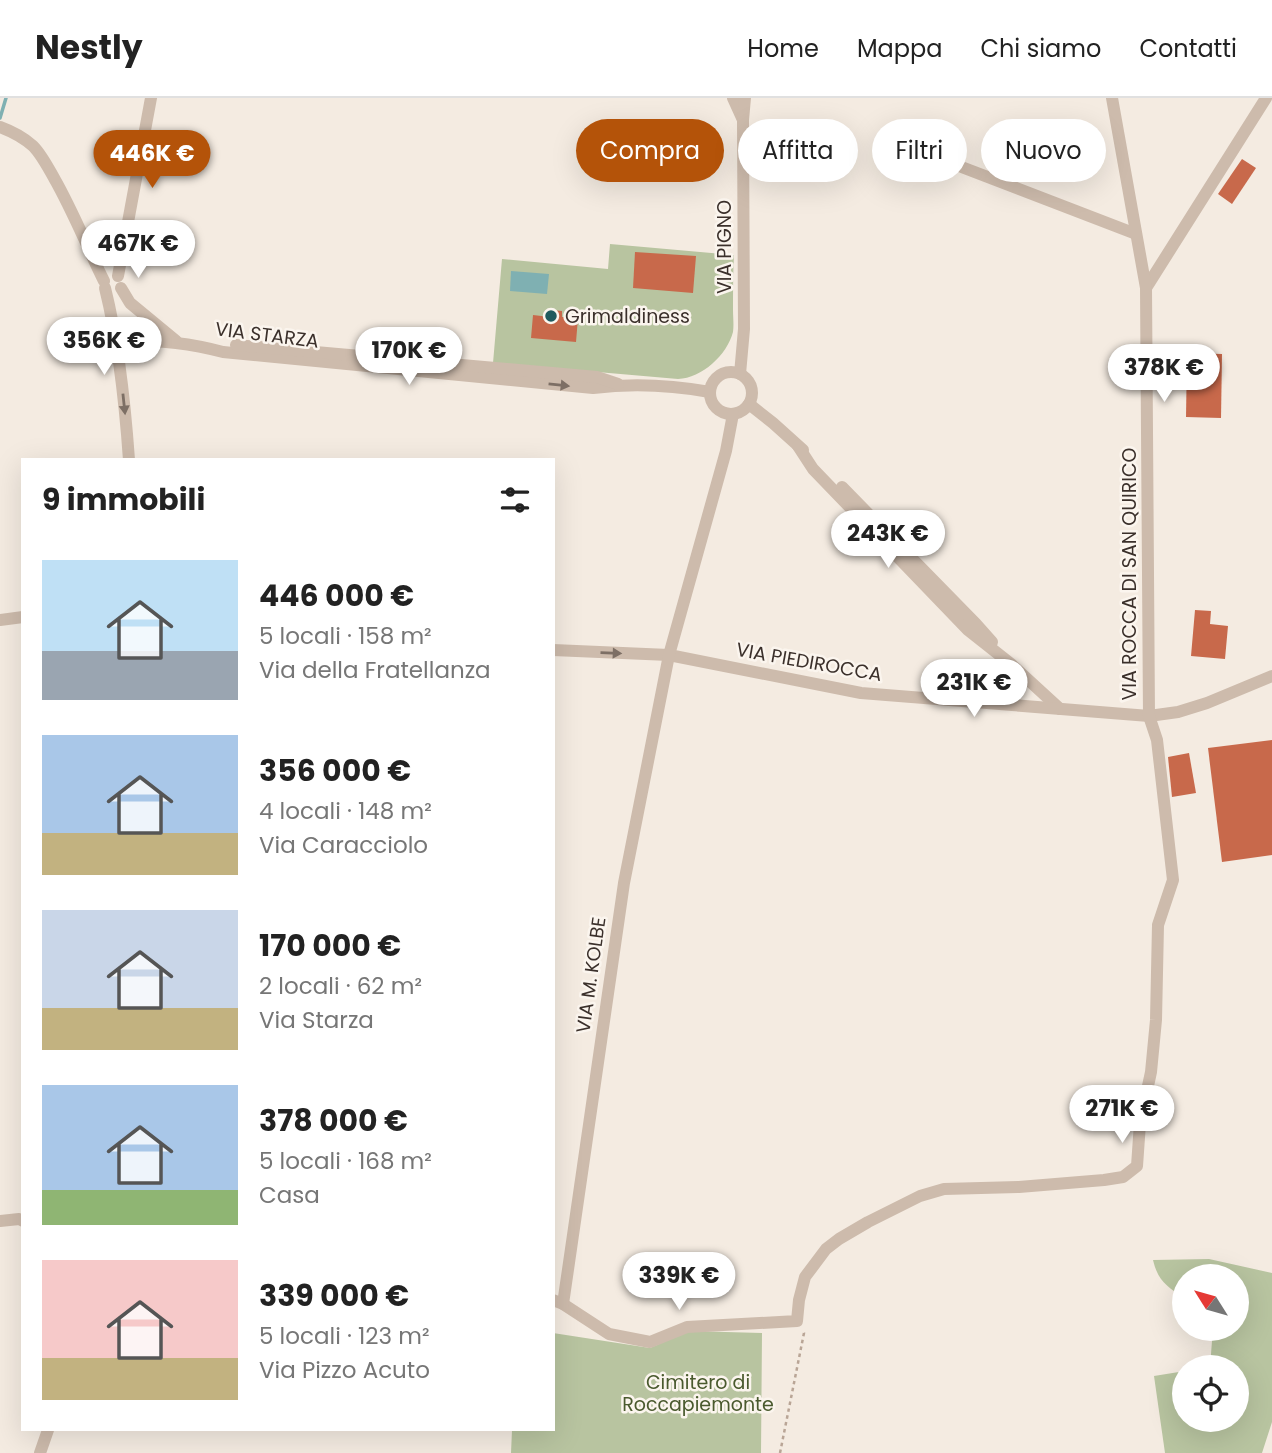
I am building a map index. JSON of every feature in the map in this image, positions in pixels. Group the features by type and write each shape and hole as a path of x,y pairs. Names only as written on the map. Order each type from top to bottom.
{"street":[{"path":"104,284 114,293 120,282 151,98"},
{"name":"VIA PIGNO","path":"733,98 743,119"},
{"name":"VIA PIGNO","path":"743,119 745,98"},
{"name":"VIA ROCCA DI SAN QUIRICO","path":"797,1321 805,1277 826,1249 868,1222 920,1196 944,1189 1104,1181 1123,1177 1137,1166 1140,1123 1151,1072 1156,1020 1158,925 1173,880 1157,740 1149,716 1146,288 1112,98"},
{"path":"1146,288 1266,98"},
{"path":"5,129 33,147 47,165 67,200 104,284 113,324 129,458"},
{"path":"967,169 1136,234"},
{"name":"VIA PIGNO","path":"740,374 744,329 743,182"},
{"name":"VIA STARZA","path":"120,282 130,303 176,341"},
{"name":"VIA STARZA","path":"113,324 129,340 176,341 200,346 240,345 597,377 622,385 682,387 710,392"},
{"path":"726,373 740,374 750,384 751,396 748,404 743,410 733,414 719,411 710,392 712,384 717,377 726,373"},
{"path":"748,404 819,463 1011,663 1059,709"},
{"path":"669,655 726,451 733,414"},
{"path":"0,620 21,617"},
{"name":"VIA PIEDIROCCA","path":"555,650 669,655 861,694 1149,716 1178,712 1272,676"},
{"name":"VIA M. KOLBE","path":"558,1302 624,883 669,655"},
{"path":"0,1221 21,1220"},
{"path":"558,1302 609,1334 650,1342 687,1327 797,1321"},
{"path":"40,1453 48,1431"}],"path":[{"path":"780,1453 804,1333 797,1321"}],"green space":[{"path":"610,244 734,255 733,332 719,357 704,370 678,379 493,363 502,259 608,269"},
{"path":"1209,1259 1232,1264 1172,1264 1172,1289 1164,1283 1153,1260"},
{"path":"1250,1268 1272,1273 1272,1422 1262,1453 1165,1453 1154,1376 1172,1373 1172,1432 1249,1432 1249,1355 1211,1355 1212,1341 1250,1340"},
{"name":"Cimitero di Roccapiemonte","path":"689,1331 762,1333 761,1453 511,1453 512,1431 555,1431 555,1333 650,1348"}],"water":[{"path":"511,271 549,274 547,294 510,291"}],"building":[{"path":"1242,159 1256,168 1232,204 1218,194"},
{"path":"635,252 696,256 693,293 633,288"},
{"path":"551,310 562,311 562,317 578,318 576,342 531,338 533,315 550,317"},
{"path":"1187,353 1222,354 1221,418 1186,417"},
{"path":"1195,610 1211,611 1210,624 1228,626 1225,659 1191,656"},
{"path":"1272,740 1272,855 1222,862 1208,748"},
{"path":"1189,753 1196,793 1172,797 1168,757"}],"waterway":[{"path":"0,118 6,98"}],"place":[{"name":"Grimaldiness","path":"551,316"}]}
